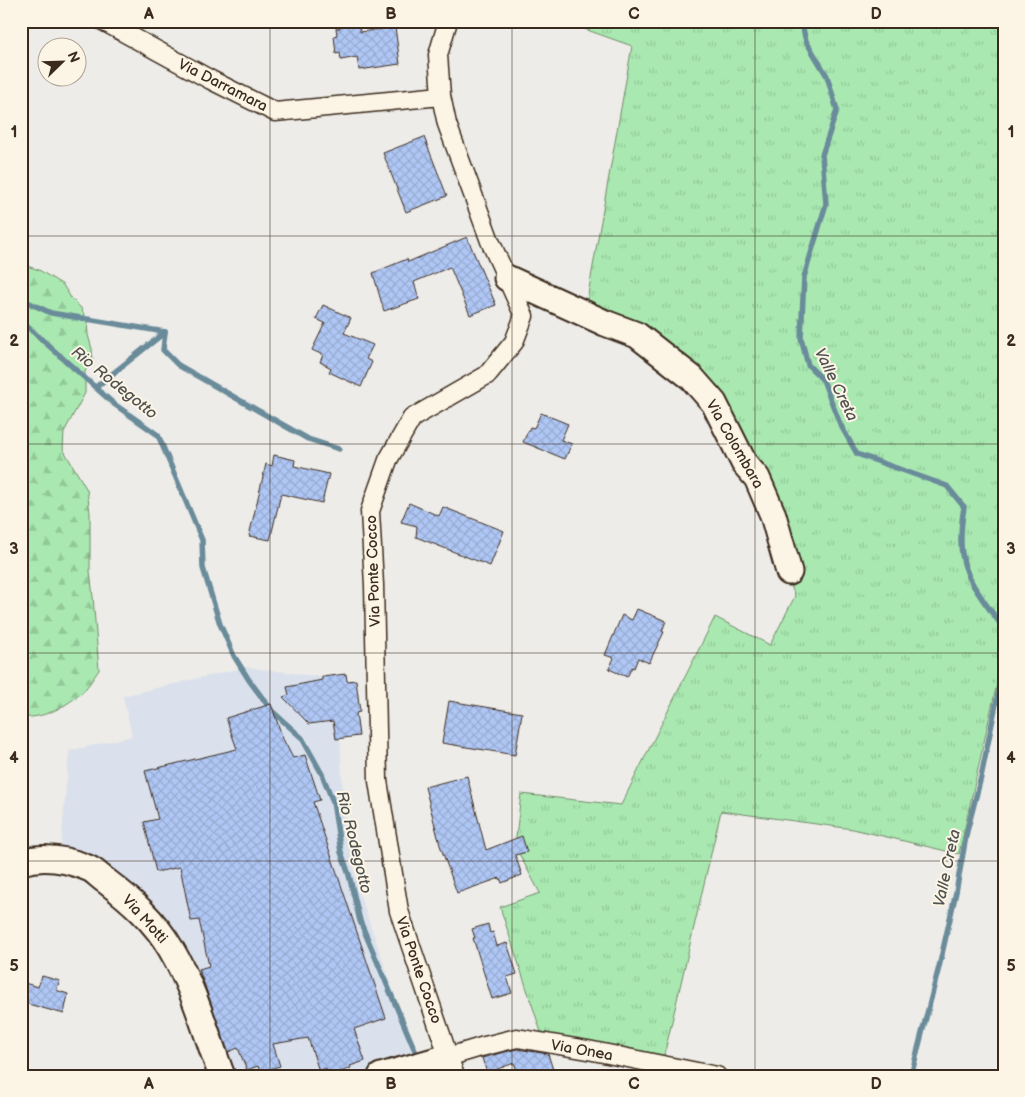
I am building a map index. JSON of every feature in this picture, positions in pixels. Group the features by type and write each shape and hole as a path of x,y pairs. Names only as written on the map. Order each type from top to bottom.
{"street":[{"name":"Via Darramara","path":"103,21 274,112 441,96"},
{"name":"Via Ponte Cocco","path":"446,1065 399,912 378,781 374,585 370,511 388,460 412,418 488,374 514,342 524,316 490,241 447,124 441,96 438,55 448,21"},
{"name":"Via Colombara","path":"507,278 604,323 637,336 692,378 714,403 744,463 757,478 774,515 789,572"},
{"name":"Via Motti","path":"21,862 34,858 54,858 89,868 130,899 161,933 172,950 195,1002 222,1076"},
{"name":"Via Onea","path":"446,1065 481,1046 517,1038 717,1076"},
{"path":"397,1072 446,1065"}],"shaded area":[{"path":"246,667 337,679 343,795 348,837 358,890 397,1001 423,1063 395,1076 224,1076 184,971 86,854 61,847 69,751 132,736 123,696"}],"green space":[{"path":"562,21 1004,21 1004,663 1000,670 959,854 853,829 721,811 663,1060 542,1035 500,907 540,893 515,846 521,794 621,805 715,617 770,645 795,596 742,462 674,367 586,306 632,46"},
{"path":"21,264 39,270 63,285 71,298 81,308 87,321 93,362 85,371 85,393 64,432 63,449 87,490 90,513 90,571 99,670 85,690 73,700 52,712 29,717 21,717"}],"building":[{"path":"339,21 358,21 360,32 395,27 400,64 359,70 357,57 341,60 340,53 336,54 334,36 337,35 336,28 340,28"},
{"path":"424,137 447,196 406,212 383,153"},
{"path":"467,237 496,305 470,315 450,267 414,282 419,299 384,311 373,273 407,259 408,262"},
{"path":"323,305 351,318 344,333 373,345 366,359 372,362 361,387 329,372 331,368 320,362 323,355 312,350 325,323 316,319"},
{"path":"541,413 568,424 561,440 572,444 565,459 523,442 530,427 534,428"},
{"path":"274,455 295,460 294,466 329,474 322,503 281,494 270,540 249,536 266,464 272,466"},
{"path":"409,503 439,516 443,507 504,531 490,566 416,537 417,526 401,522"},
{"path":"637,609 666,621 662,631 664,632 649,663 638,658 634,668 632,667 627,677 609,669 614,658 605,655 622,615 632,620"},
{"path":"346,674 347,681 356,680 360,712 356,713 359,736 336,739 333,721 309,724 283,697 289,695 287,687 322,680 322,677"},
{"path":"449,701 522,713 515,755 442,743"},
{"path":"271,704 283,739 293,758 305,755 320,800 313,802 386,1018 354,1029 365,1061 329,1076 326,1068 319,1071 308,1038 273,1044 280,1066 260,1072 258,1066 247,1070 238,1048 228,1052 199,969 209,966 199,920 191,921 180,867 156,872 144,822 158,819 145,771 237,749 226,718"},
{"path":"467,776 486,850 522,836 527,852 515,855 522,875 502,883 500,878 457,893 440,845 425,787"},
{"path":"488,924 490,933 493,932 497,946 507,943 517,974 507,977 512,993 492,999 473,938 475,938 472,929"},
{"path":"42,976 60,981 56,990 68,994 64,1014 21,1002 21,982 38,987"},
{"path":"517,1049 548,1054 555,1076 519,1076 514,1063 487,1073 482,1058"}],"waterway":[{"name":"Valle Creta","path":"801,21 806,41 827,76 837,110 822,155 826,204 804,277 801,338 808,365 823,380 840,424 857,454 947,486 964,507 961,532 964,565 974,586 1004,629"},
{"path":"21,299 51,313 165,332"},
{"name":"Rio Rodegotto","path":"21,321 114,404 158,435 202,540 203,568 220,624 234,656 272,711 302,738 322,774 333,802 341,852 349,875 360,921 419,1060"},
{"path":"165,332 163,350 178,365 308,439 339,449"},
{"path":"96,387 165,332"},
{"name":"Valle Creta","path":"911,1076 956,892 967,831 981,777 1004,665"}]}
